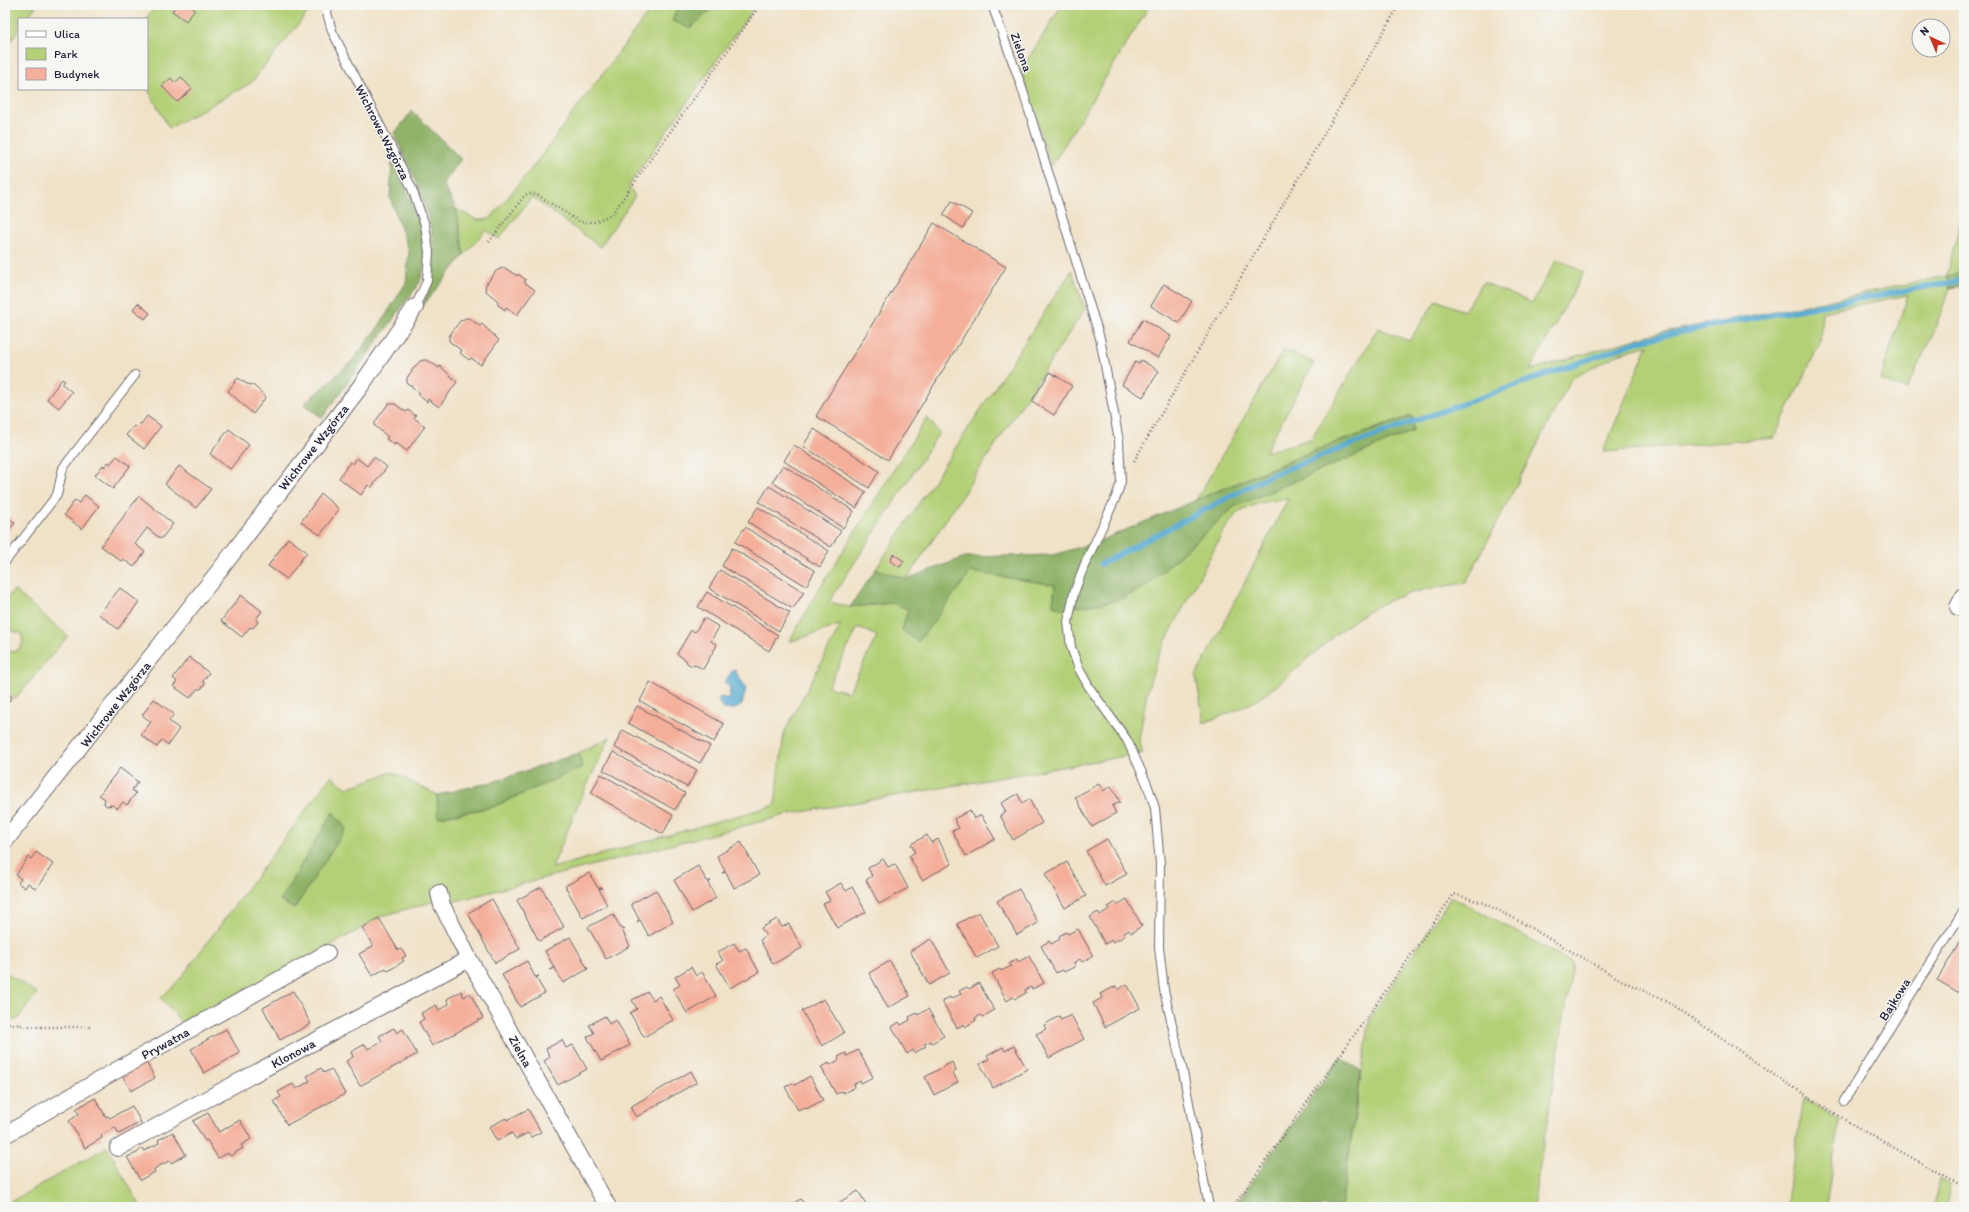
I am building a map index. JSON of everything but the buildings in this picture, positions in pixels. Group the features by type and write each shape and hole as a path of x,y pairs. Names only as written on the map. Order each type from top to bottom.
{"street":[{"name":"Wichrowe Wzgórza","path":"5,842 219,571 360,387 415,306"},
{"name":"Zielna","path":"439,893 442,905 469,959 608,1207"},
{"name":"Prywatna","path":"5,1135 108,1075 327,953"},
{"name":"Klonowa","path":"118,1148 469,959"}],"lane":[{"name":"Wichrowe Wzgórza","path":"328,5 327,12 332,31 411,186 425,225 429,252 427,281 415,306"},
{"name":"Zielona","path":"992,5 1021,85 1100,338 1119,441 1121,482"},
{"path":"5,562 57,496 63,468 135,375"},
{"path":"1121,482 1116,497 1084,566 1074,593 1068,622 1071,647 1079,670 1089,687 1127,740 1147,784 1155,808 1160,864 1159,948 1164,990 1183,1072 1209,1207"},
{"name":"Bajkowa","path":"1844,1101 1964,910"}],"path":[{"path":"489,242 525,195 538,195 580,222 594,222 612,214 760,5"},
{"path":"1121,482 1398,5"},
{"path":"1233,1207 1454,894 1483,903 1510,916 1621,980 1673,1005 1777,1077 1852,1124 1964,1187"},
{"path":"5,1023 38,1028 90,1027"}],"green space":[{"path":"5,5 37,5 27,18 18,18 18,30 5,49"},
{"path":"156,5 314,5 251,83 169,128 148,90 148,18 147,18"},
{"path":"654,5 756,5 628,186 635,196 600,247 532,197 499,239 486,230 464,255 456,209 477,220 490,219 535,164"},
{"path":"678,5 717,5 690,28 672,21"},
{"path":"1062,5 1150,5 1051,167 1021,70"},
{"path":"412,111 461,159 443,184 456,209 464,255 421,308 433,277 433,239 424,203 394,134"},
{"path":"392,161 413,206 421,230 425,255 420,282 322,418 304,404 353,360 377,329 406,283 409,251 390,198"},
{"path":"1964,210 1964,272 1947,276 1950,288 1933,334 1906,390 1880,380 1908,295 1822,312 1820,343 1774,438 1603,452 1648,345 1621,353 1571,379 1466,583 1406,595 1386,602 1368,611 1335,635 1288,676 1255,701 1204,723 1196,676 1288,499 1259,503 1237,513 1223,532 1158,656 1147,692 1139,740 1143,753 790,814 452,902 450,897 382,916 341,940 182,1023 161,998 180,979 331,776 347,788 392,772 437,795 439,817 493,807 582,767 579,753 610,737 579,802 552,868 775,805 784,733 841,625 789,642 815,596 927,417 939,433 829,602 850,607 893,603 908,609 918,642 971,571 1055,585 1053,604 1145,587 1234,507 1413,431 1411,416 1313,451 1196,500 1284,349 1314,363 1265,452 1311,439 1378,328 1409,341 1436,300 1464,311 1483,282 1532,303 1557,259 1584,272 1530,370 1653,334 1822,302 1946,276","holes":["858,627 877,636 849,692 828,687","333,813 294,909 280,900"]},
{"path":"1072,270 1085,309 907,579 876,569"},
{"path":"1964,272 1964,286 1950,288 1947,276"},
{"path":"1412,416 1413,431 1234,507 1145,587 1117,601 1063,609 1053,605 1055,585 971,572 918,642 902,630 908,609 893,603 850,607 876,569 907,579 965,557 1053,555 1097,542 1313,451"},
{"path":"14,590 68,636 15,699 5,691 5,650 14,652 20,648 23,642 21,633 11,631 5,621 5,601"},
{"path":"579,753 582,767 493,807 438,817 437,795 496,781"},
{"path":"333,812 346,829 294,909 280,900"},
{"path":"1451,897 1573,963 1533,1207 1341,1207 1370,1018"},
{"path":"5,972 37,993 17,1020 5,1019"},
{"path":"1340,1057 1361,1071 1341,1207 1234,1207"},
{"path":"1803,1098 1839,1120 1826,1207 1786,1207"},
{"path":"107,1147 141,1207 5,1207 5,1205"},
{"path":"1939,1178 1950,1185 1946,1207 1934,1207"}],"water":[{"path":"734,669 746,688 742,705 735,709 723,709 718,701 720,697 729,699 730,687 724,682"}],"waterway":[{"path":"1101,564 1271,475 1409,423 1643,340 1719,324 1964,280"}]}
